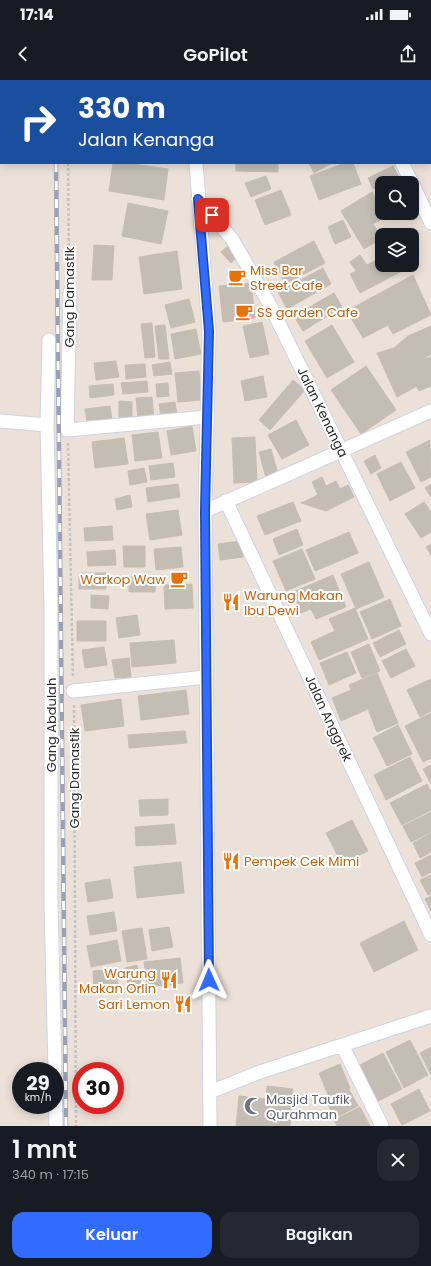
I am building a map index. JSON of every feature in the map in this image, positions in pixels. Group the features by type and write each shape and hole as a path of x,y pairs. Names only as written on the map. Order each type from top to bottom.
{"street":[{"path":"196,164 209,331 205,511 210,1126"},
{"path":"402,164 408,176"},
{"path":"419,197 431,222"},
{"name":"Jalan Kenanga","path":"198,199 224,228 251,271 342,450 431,634"},
{"name":"Gang Damastik","path":"67,430 70,292"},
{"name":"Gang Abdulah","path":"49,340 47,425 51,609 51,903 55,1062"},
{"path":"205,511 431,411"},
{"path":"67,430 207,417"},
{"path":"0,421 47,425"},
{"name":"Jalan Anggrek","path":"226,501 431,935"},
{"path":"73,691 206,677"},
{"path":"210,1092 260,1072 431,1016"},
{"path":"342,1045 382,1126"},
{"path":"56,1114 56,1126"}],"path":[{"name":"Gang Damastik","path":"68,164 70,292"},
{"name":"Gang Damastik","path":"67,430 73,691 76,1126"}],"building":[{"path":"113,164 133,164 168,169 164,200 109,191"},
{"path":"236,164 278,164 278,172 236,171"},
{"path":"310,164 330,164 314,173"},
{"path":"342,164 353,164 361,184 319,200 310,176"},
{"path":"393,166 398,176 375,176 375,188 373,189 368,178"},
{"path":"266,176 271,189 251,197 245,183"},
{"path":"281,190 291,215 265,225 255,200"},
{"path":"372,192 375,197 375,220 380,220 373,224 376,228 375,242 364,249 341,211"},
{"path":"128,203 168,211 161,244 122,236"},
{"path":"343,220 351,237 335,244 328,227"},
{"path":"314,241 325,263 285,284 274,262"},
{"path":"94,245 114,246 112,280 92,280"},
{"path":"229,245 239,255 231,263 221,252"},
{"path":"177,251 182,289 144,294 139,257"},
{"path":"360,255 367,265 375,261 375,272 400,272 360,293 350,274 356,271 350,262"},
{"path":"323,268 331,284 287,309 278,292"},
{"path":"413,275 431,315 393,334 388,325 363,338 347,311"},
{"path":"251,283 255,318 223,322 219,286"},
{"path":"334,293 342,307 303,331 294,316"},
{"path":"189,299 195,322 171,328 165,305"},
{"path":"262,322 269,354 250,358 243,326"},
{"path":"152,323 155,357 145,358 141,324"},
{"path":"165,325 169,359 159,359 155,326"},
{"path":"332,325 354,362 327,378 305,341"},
{"path":"431,326 431,354 407,369 394,348 408,336"},
{"path":"196,329 201,354 175,359 171,334"},
{"path":"394,348 417,386 397,397 377,353"},
{"path":"431,357 431,386 419,391 407,369 420,360"},
{"path":"116,361 119,377 96,380 94,363"},
{"path":"170,362 172,374 154,376 152,365"},
{"path":"145,364 146,377 126,379 125,365"},
{"path":"366,366 396,410 361,434 331,390"},
{"path":"199,371 202,400 178,402 175,373"},
{"path":"263,376 267,397 245,401 241,381"},
{"path":"293,380 305,390 270,430 259,420"},
{"path":"147,381 148,392 123,394 121,383"},
{"path":"168,383 169,396 157,397 156,384"},
{"path":"113,384 114,395 90,398 89,386"},
{"path":"152,397 154,418 138,419 136,398"},
{"path":"119,401 132,402 132,420 119,420"},
{"path":"175,402 177,414 161,417 159,404"},
{"path":"110,406 112,420 87,422 85,409"},
{"path":"296,420 309,445 282,459 268,435"},
{"path":"192,426 196,451 171,455 167,431"},
{"path":"158,432 162,458 135,461 132,435"},
{"path":"255,437 257,482 234,483 232,438"},
{"path":"124,438 128,464 95,468 92,442"},
{"path":"430,440 431,477 421,482 406,452"},
{"path":"271,449 278,474 266,478 259,452"},
{"path":"375,455 381,468 371,474 364,461"},
{"path":"401,462 415,488 390,501 377,474"},
{"path":"173,463 175,477 151,480 149,466"},
{"path":"144,468 147,482 130,485 128,471"},
{"path":"322,477 326,486 336,481 340,489 348,485 354,497 326,511 301,503 318,495 312,482"},
{"path":"178,484 180,497 148,502 146,488"},
{"path":"431,484 431,497 425,488"},
{"path":"130,495 132,507 117,510 115,499"},
{"path":"293,502 301,521 265,535 257,516"},
{"path":"424,502 431,512 431,532 421,538 405,514"},
{"path":"178,510 182,535 150,540 146,514"},
{"path":"112,526 113,540 85,541 84,528"},
{"path":"297,529 303,545 279,555 273,539"},
{"path":"349,532 358,553 315,571 306,550"},
{"path":"240,541 243,557 220,560 218,544"},
{"path":"431,544 431,555 426,547"},
{"path":"123,546 145,546 145,567 124,567"},
{"path":"181,547 183,567 156,570 154,549"},
{"path":"302,549 315,579 286,591 273,561"},
{"path":"115,550 116,565 88,566 87,552"},
{"path":"369,562 384,597 356,609 341,574"},
{"path":"79,573 106,573 106,589 79,589"},
{"path":"333,575 346,607 316,619 311,609 301,613 293,592"},
{"path":"129,577 156,577 155,592 129,592"},
{"path":"192,584 193,608 165,609 164,585"},
{"path":"91,595 109,596 108,609 91,608"},
{"path":"390,599 401,626 372,639 360,612"},
{"path":"355,608 368,639 319,660 311,642 335,631 329,619"},
{"path":"137,615 140,635 119,638 116,618"},
{"path":"77,621 106,621 106,641 77,641"},
{"path":"399,630 406,644 380,657 373,643"},
{"path":"174,640 176,663 132,667 130,643"},
{"path":"369,644 380,671 362,678 351,652"},
{"path":"104,647 107,665 85,668 82,650"},
{"path":"406,649 415,666 391,678 382,661"},
{"path":"347,652 356,673 329,685 320,663"},
{"path":"129,658 131,677 115,678 112,660"},
{"path":"377,673 398,723 377,732 368,709 341,721 332,698 351,690 349,685"},
{"path":"431,679 431,711 420,717 407,690"},
{"path":"186,690 189,714 141,720 138,696"},
{"path":"121,699 124,726 85,731 81,705"},
{"path":"431,713 431,758 423,762 405,726"},
{"path":"398,725 412,754 387,766 373,738"},
{"path":"185,731 187,743 129,748 128,735"},
{"path":"410,757 422,781 386,800 374,775"},
{"path":"431,765 431,784 423,769"},
{"path":"427,784 431,792 431,810 402,825 390,803"},
{"path":"168,799 168,815 140,816 139,800"},
{"path":"431,812 431,832 411,842 403,826"},
{"path":"352,820 368,851 342,864 326,833"},
{"path":"174,824 176,844 136,846 135,827"},
{"path":"431,833 431,852 420,858 413,843"},
{"path":"431,855 431,872 422,877 415,863"},
{"path":"181,862 184,893 137,898 134,867"},
{"path":"431,875 431,894 428,895 420,880"},
{"path":"110,879 113,898 88,902 85,883"},
{"path":"431,896 431,911 425,899"},
{"path":"114,912 117,931 90,935 87,916"},
{"path":"404,921 418,950 374,972 360,943"},
{"path":"169,927 173,947 152,951 149,930"},
{"path":"142,928 147,959 127,962 122,931"},
{"path":"117,940 121,961 91,967 87,946"},
{"path":"180,958 183,983 147,987 144,962"},
{"path":"137,965 142,987 129,990 125,968"},
{"path":"117,969 118,989 94,991 93,971"},
{"path":"410,1040 428,1075 404,1088 386,1052"},
{"path":"431,1047 431,1075 420,1053"},
{"path":"383,1053 402,1089 376,1102 358,1066"},
{"path":"340,1064 350,1088 329,1097 319,1073"},
{"path":"267,1086 293,1089 290,1126 236,1126 239,1096 266,1099"},
{"path":"349,1089 358,1106 335,1118 326,1101"},
{"path":"419,1089 430,1111 402,1125 391,1104"},
{"path":"360,1107 370,1126 337,1126 334,1120"}],"railway":[{"path":"56,164 66,1126"}],"place":[{"name":"Miss Bar Street Cafe","path":"237,277"},
{"name":"SS garden Cafe","path":"244,312"},
{"name":"Warkop Waw","path":"179,579"},
{"name":"Warung Makan Ibu Dewi","path":"231,602"},
{"name":"Pempek Cek Mimi","path":"231,861"},
{"name":"Warung Makan Orlin","path":"169,980"},
{"name":"Sari Lemon","path":"183,1004"},
{"name":"Masjid Taufik Qurahman","path":"253,1106"}],"route":[{"path":"209,980 205,511 209,331 198,199 212,215"}]}
